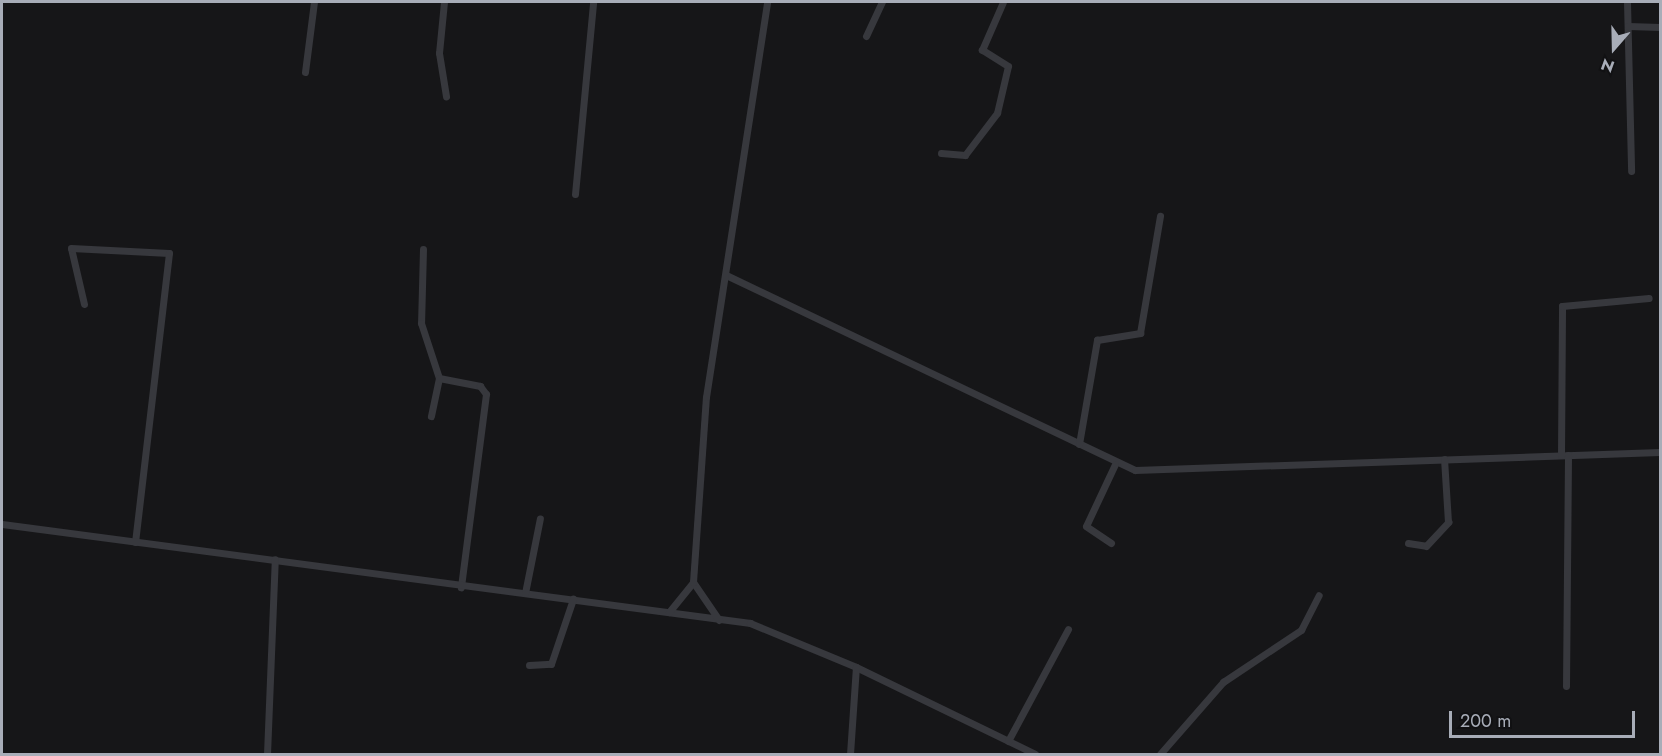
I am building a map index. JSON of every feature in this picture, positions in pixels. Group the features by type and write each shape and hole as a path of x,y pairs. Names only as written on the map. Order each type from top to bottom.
{"street":[{"path":"305,72 314,2"},
{"path":"444,2 439,53 447,96"},
{"path":"575,194 593,2"},
{"path":"669,612 693,582 706,397 767,2"},
{"path":"866,36 882,2"},
{"path":"941,153 965,155 987,134 997,113 1008,66 982,50 1003,2"},
{"path":"1627,2 1631,171"},
{"path":"1628,26 1660,27"},
{"path":"1079,444 1097,339 1140,333 1160,216"},
{"path":"84,304 71,248 169,253 135,542"},
{"path":"423,249 421,323 439,378 431,416"},
{"path":"726,275 1079,444 1115,464 1141,470 1660,452"},
{"path":"1566,686 1562,306 1650,298"},
{"path":"439,378 480,386 486,394 461,587"},
{"path":"1408,543 1426,546 1448,522 1444,459"},
{"path":"1111,543 1086,526 1115,464"},
{"path":"525,593 540,519"},
{"path":"2,524 759,625 856,667 1035,754"},
{"path":"267,754 275,559"},
{"path":"693,582 719,620"},
{"path":"1160,754 1222,682 1301,630 1319,595"},
{"path":"529,665 551,664 573,599"},
{"path":"1008,741 1068,629"},
{"path":"850,754 856,667"}]}
